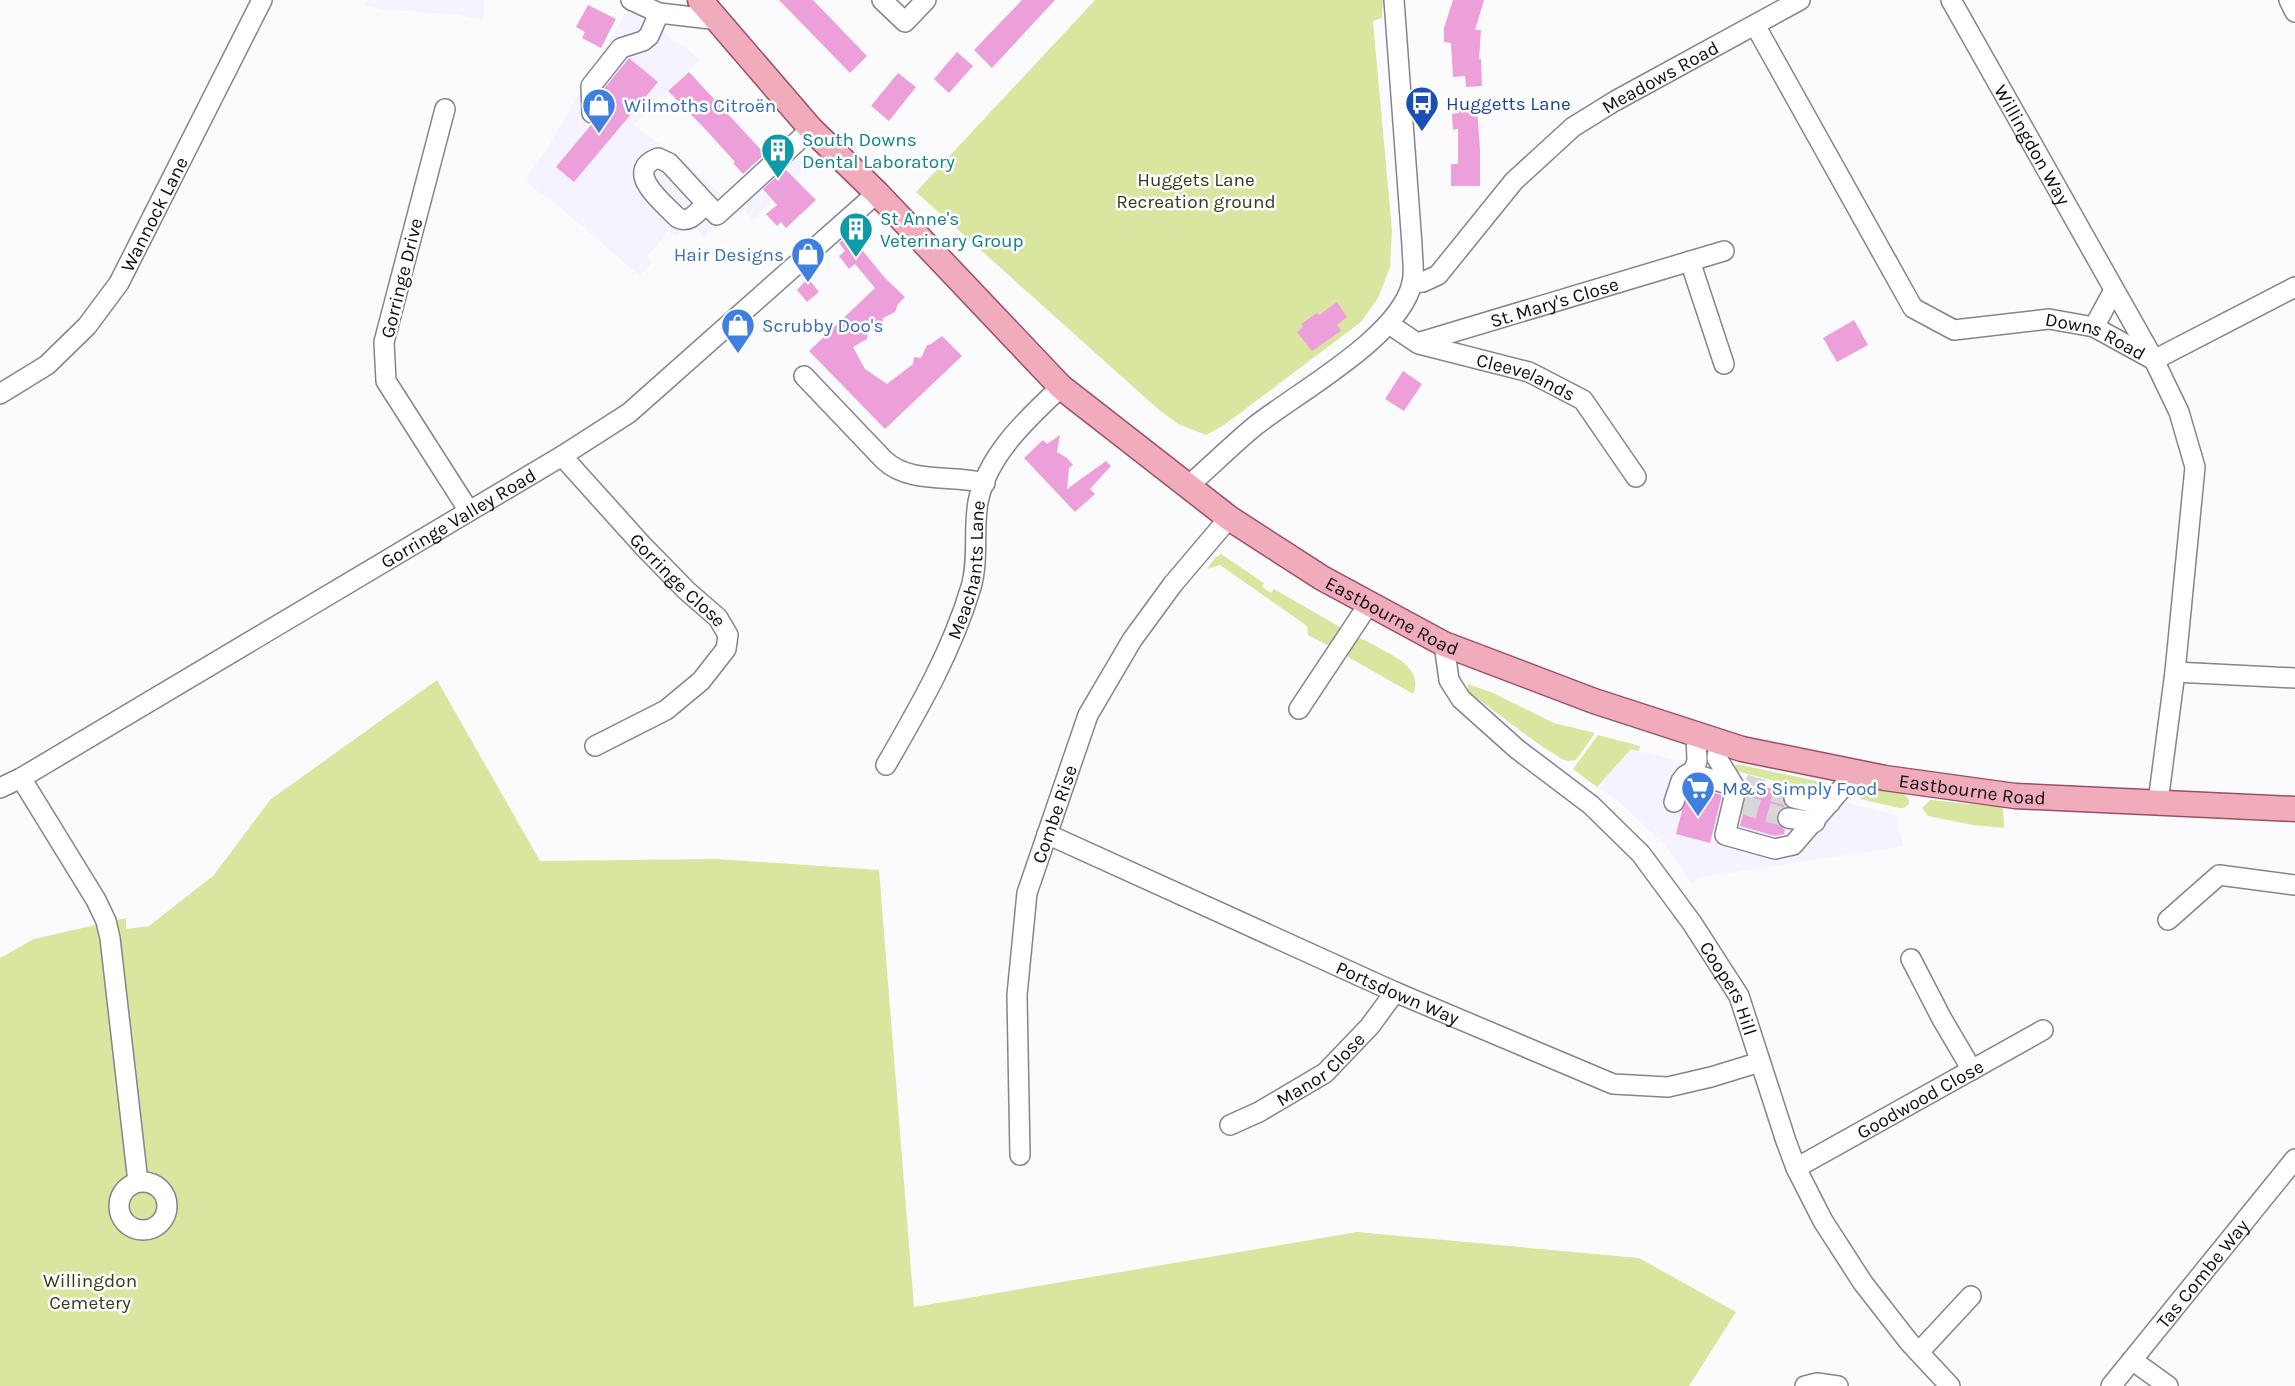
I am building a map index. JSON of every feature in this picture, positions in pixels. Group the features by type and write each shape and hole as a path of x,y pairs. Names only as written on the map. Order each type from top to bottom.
{"main road":[{"name":"Eastbourne Road","path":"700,0 811,128 877,193 1061,387 1229,519 1368,605 1444,644 1594,701 1742,749 1885,778 2015,796 2295,809"}],"street":[{"name":"Wannock Lane","path":"0,394 47,365 87,326 119,283 262,0"},
{"path":"631,0 659,13 719,20"},
{"path":"882,0 905,22 926,0"},
{"path":"1187,487 1254,427 1365,347 1389,324 1412,283 1412,245 1394,0"},
{"name":"Meadows Road","path":"1412,283 1423,282 1438,275 1514,181 1573,127 1615,101 1800,0"},
{"name":"Willingdon Way","path":"1951,0 2154,360"},
{"path":"2289,0 2295,12"},
{"path":"592,113 591,86 621,48 643,41 649,36 659,13"},
{"name":"Downs Road","path":"1755,25 1913,308 1954,330 2049,318 2094,327 2154,360 2179,412 2196,467 2175,672 2158,802"},
{"name":"Gorringe Drive","path":"444,108 384,342 386,382 469,511"},
{"path":"706,204 717,215 811,128"},
{"name":"Gorringe Valley Road","path":"0,788 562,456 629,412 877,193"},
{"name":"St. Mary's Close","path":"1417,344 1724,251"},
{"path":"1690,261 1724,364"},
{"path":"2154,360 2295,287"},
{"path":"2094,327 2115,290"},
{"path":"1389,324 1417,344"},
{"name":"Cleevelands","path":"1417,344 1529,372 1583,400 1636,477"},
{"path":"804,376 877,454 898,471 985,484"},
{"name":"Meachants Lane","path":"886,765 929,691 958,627 972,583 978,502 985,484 1010,438 1061,387"},
{"name":"Gorringe Close","path":"562,456 661,564 718,618 728,635 726,649 701,681 666,709 595,746"},
{"name":"Combe Rise","path":"1020,1155 1017,995 1027,893 1088,715 1132,640 1173,584 1229,519"},
{"path":"1299,709 1368,605"},
{"name":"Coopers Hill","path":"1444,644 1451,687 1469,708 1517,749 1591,805 1641,854 1692,923 1739,996 1796,1168 1823,1221 1863,1283 1950,1386"},
{"path":"2175,672 2295,677"},
{"path":"1674,802 1681,781 1695,770 1696,734"},
{"path":"1719,742 1717,758 1736,791 1725,835 1775,849 1793,845 1856,772"},
{"path":"1685,776 1698,775 1736,791"},
{"path":"21,778 103,915 110,939 138,1182"},
{"path":"1794,797 1818,804 1830,803"},
{"path":"1788,818 1815,822"},
{"name":"Portsdown Way","path":"1047,834 1395,992 1614,1084 1668,1087 1760,1062"},
{"path":"2168,920 2219,875 2295,885"},
{"path":"1911,959 1972,1070"},
{"name":"Manor Close","path":"1230,1125 1259,1112 1325,1073 1370,1026 1395,992"},
{"name":"Goodwood Close","path":"1796,1168 2043,1030"},
{"name":"Tas Combe Way","path":"2111,1386 2295,1159"},
{"path":"1919,1352 1971,1296"},
{"path":"2132,1360 2168,1386"},
{"path":"1805,1386 1817,1383 1838,1386"}],"shaded area":[{"path":"365,0 485,0 483,20 454,14 386,10 365,6"},
{"path":"627,10 661,30 700,59 633,125 682,160 728,200 788,137 812,161 753,220 738,204 704,237 692,225 677,236 669,231 647,256 653,262 640,276 561,208 528,184 527,175 548,147"},
{"path":"1631,749 1899,816 1898,828 1904,846 1703,877 1692,883 1664,844 1617,800 1597,787"}],"green space":[{"name":"Huggets Lane Recreation ground","path":"1095,0 1383,0 1382,18 1373,21 1392,230 1390,267 1378,298 1361,322 1224,425 1206,435 1178,424 1159,410 916,192"},
{"path":"1221,554 1264,583 1262,587 1271,593 1274,589 1345,630 1335,649 1308,635 1307,626 1220,565 1207,569"},
{"path":"1355,637 1365,640 1407,666 1415,678 1413,694 1343,654"},
{"name":"Willingdon Cemetery","path":"437,680 540,861 716,859 879,870 914,1307 1357,1232 1639,1258 1736,1312 1689,1386 0,1386 0,958 34,939 126,918 126,929 149,926 214,875 270,800"},
{"path":"1468,684 1493,693 1554,723 1595,733 1576,760 1562,759 1471,694"},
{"path":"1598,735 1640,746 1639,751 1631,749 1597,787 1573,769"},
{"path":"1737,764 1826,783 1828,786 1814,791 1736,771 1734,768"},
{"path":"1872,788 1904,794 1909,799 1909,804 1899,808 1860,799"},
{"path":"1930,800 2003,807 2004,828 1928,816 1922,808"}],"building":[{"path":"779,0 813,0 867,56 850,73"},
{"path":"1022,0 1055,0 992,68 974,50"},
{"path":"1453,0 1484,0 1475,30 1481,30 1479,59 1482,86 1466,87 1465,76 1453,77 1451,43 1444,42 1444,28"},
{"path":"588,5 616,19 601,48 582,38 585,32 576,27"},
{"path":"957,52 973,66 949,93 934,79"},
{"name":"Wilmoths Citroën","path":"629,58 658,82 574,182 556,167 591,125 598,124 602,119 610,102 604,97 603,90"},
{"path":"689,72 765,154 743,174 707,131 668,91"},
{"path":"898,73 916,87 889,121 871,106"},
{"path":"1477,107 1480,186 1451,186 1451,164 1458,164 1458,129 1453,130 1452,114 1459,113 1459,108"},
{"path":"785,169 816,200 786,228 781,222 777,226 766,214 777,205 763,189"},
{"path":"849,234 885,278 905,297 895,312 883,318 883,326 868,328 867,339 853,347 865,369 887,384 913,364 914,357 921,358 927,345 942,336 962,356 885,429 809,351 875,288 855,264 849,269 839,256 845,251 839,243"},
{"name":"Hair Designs","path":"808,278 819,292 807,302 797,290"},
{"path":"1337,302 1347,317 1337,325 1341,331 1312,351 1297,332 1303,327 1301,324"},
{"path":"1854,320 1868,345 1837,362 1823,338"},
{"path":"1403,371 1422,384 1404,411 1385,399"},
{"path":"1060,435 1057,452 1073,465 1069,468 1067,489 1106,461 1111,466 1090,489 1095,494 1075,512 1024,458 1043,440 1047,444"},
{"path":"1746,782 1784,792 1782,801 1785,806 1779,810 1776,817 1777,823 1785,830 1784,834 1775,836 1740,826 1747,795"},
{"name":"M&S Simply Food","path":"1697,787 1722,795 1710,843 1676,834 1692,788"}],"tunnel":[{"path":"1745,784 1794,798"},
{"path":"1740,804 1788,818"}],"place":[{"name":"Huggetts Lane","path":"1422,133"},
{"name":"Wilmoths Citroën","path":"599,135"},
{"name":"South Downs Dental Laboratory","path":"778,180"},
{"name":"St Anne's Veterinary Group","path":"856,259"},
{"name":"Hair Designs","path":"808,284"},
{"name":"Scrubby Doo's","path":"738,355"},
{"name":"M&S Simply Food","path":"1698,818"}]}
